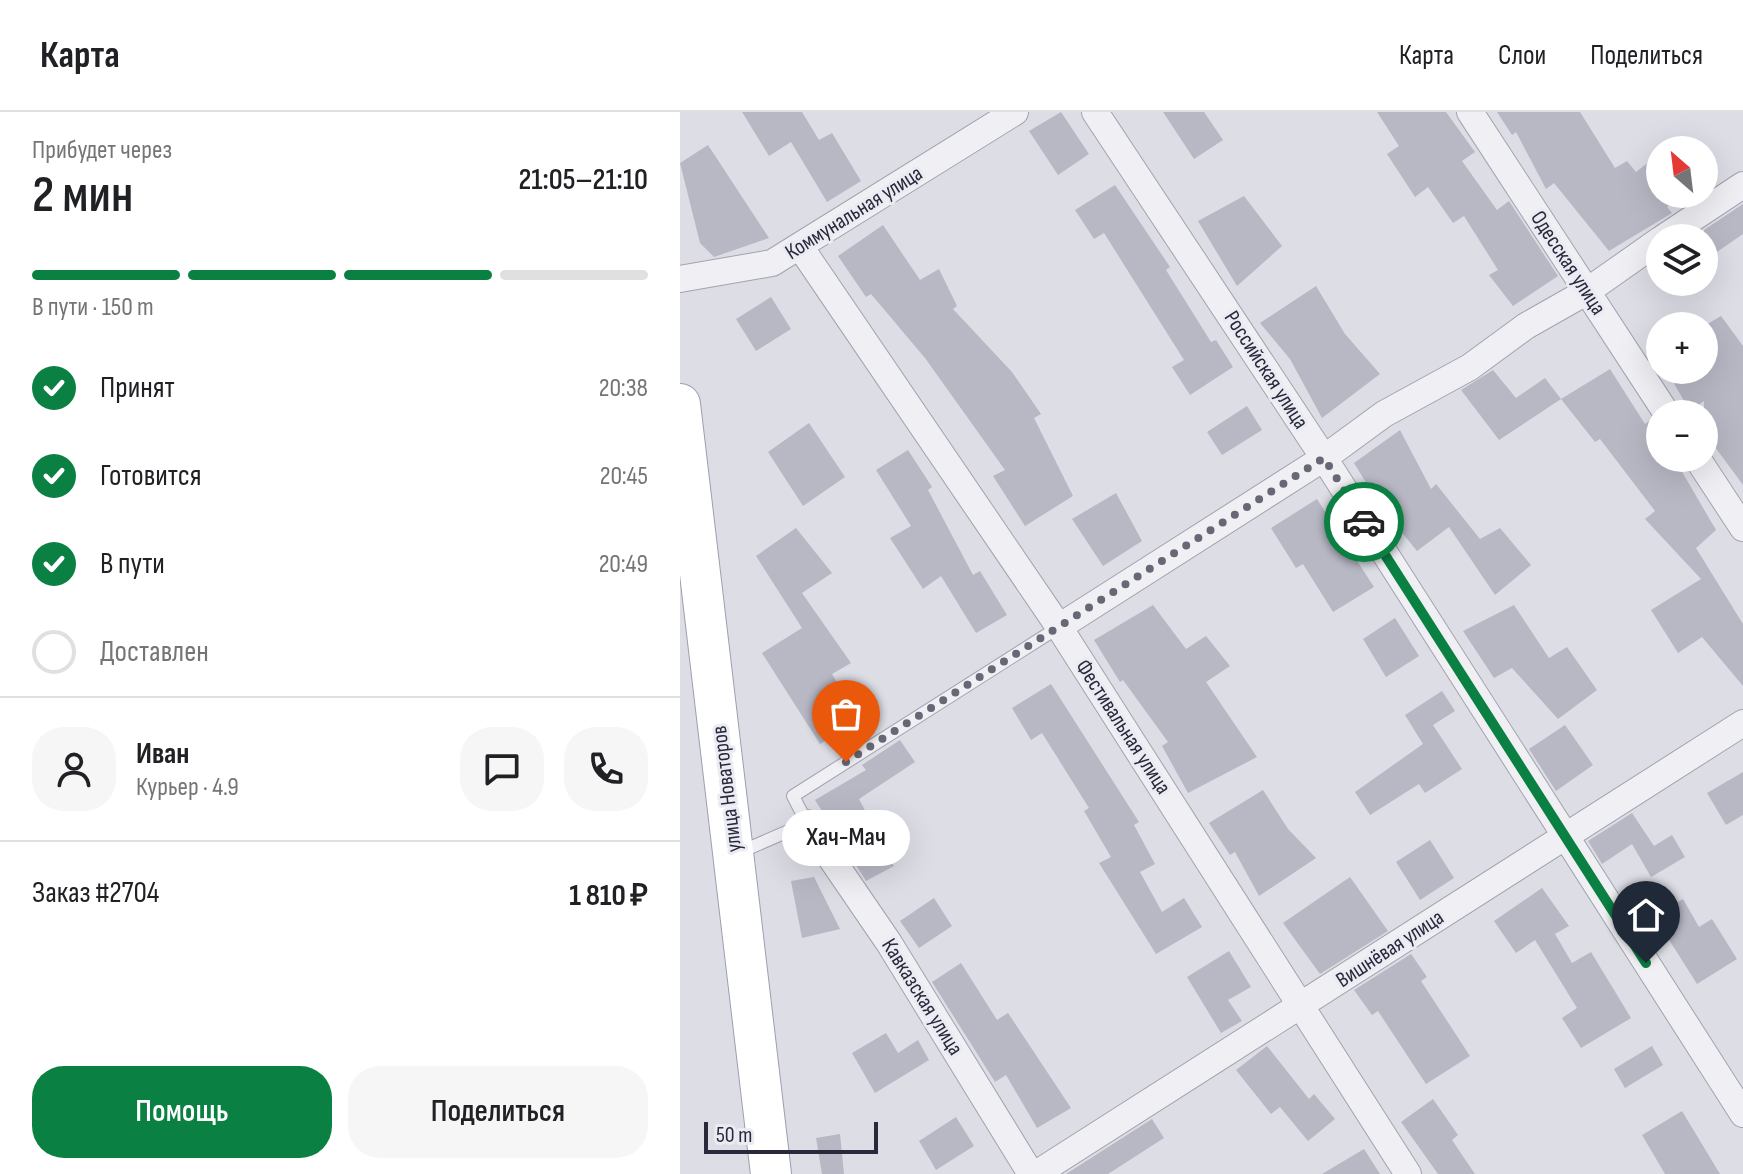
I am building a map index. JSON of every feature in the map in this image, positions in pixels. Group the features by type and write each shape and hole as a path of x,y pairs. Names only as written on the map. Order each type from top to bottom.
{"main road":[{"name":"улица Новаторов","path":"680,404 771,1174"}],"street":[{"name":"Коммунальная улица","path":"680,279 772,263 801,248 1015,112"},
{"name":"Российская улица","path":"1095,112 1324,458 1743,1114"},
{"name":"Одесская улица","path":"1470,112 1658,400"},
{"path":"1684,224 1743,185"},
{"name":"Фестивальная улица","path":"801,248 1059,627 1408,1174"},
{"path":"1059,627 1324,458 1384,414 1470,367 1526,326 1586,292 1646,250"},
{"path":"1706,472 1743,528"},
{"name":"Вишнёвая улица","path":"1034,1174 1743,723"},
{"name":"Кавказская улица","path":"807,823 889,943 1034,1174"}],"lane":[{"path":"735,855 807,823 793,796 1059,627"}],"building":[{"path":"742,112 802,112 819,140 832,133 861,181 827,202 791,142 769,156"},
{"path":"1061,112 1089,154 1058,175 1029,131"},
{"path":"1163,112 1204,112 1223,140 1194,159"},
{"path":"1377,112 1446,112 1475,152 1462,161 1497,210 1509,201 1558,276 1513,306 1489,275 1498,270 1464,216 1453,223 1428,187 1415,197 1387,154 1399,146"},
{"path":"1497,112 1580,112 1615,168 1627,161 1636,172 1646,164 1646,208 1668,208 1672,213 1654,224 1646,224 1646,229 1609,251 1554,183 1546,189 1516,132 1512,135"},
{"path":"708,145 769,238 714,257 700,243 680,163"},
{"path":"1115,185 1170,267 1166,270 1211,342 1216,340 1233,367 1190,395 1172,367 1184,360 1104,233 1094,239 1075,210"},
{"path":"1244,196 1282,246 1237,286 1198,221"},
{"path":"1743,204 1743,234 1718,251 1718,224 1713,224"},
{"path":"883,225 920,280 939,269 957,306 953,309 1012,372 1041,414 1034,418 1073,496 1025,526 993,476 1005,470 925,358 871,294 866,297 838,256"},
{"path":"1316,286 1345,334 1380,374 1322,418 1290,359 1260,323"},
{"path":"771,297 791,329 756,351 736,319"},
{"path":"1721,316 1743,346 1743,485 1718,451 1718,400 1684,400 1674,384 1718,384 1718,318"},
{"path":"1610,369 1646,423 1646,472 1682,472 1716,530 1696,548 1743,624 1743,686 1702,637 1678,653 1651,610 1701,579 1645,519 1655,511 1600,439 1595,442 1561,399"},
{"path":"1493,370 1516,398 1545,378 1561,399 1499,440 1461,390"},
{"path":"1247,406 1262,430 1222,455 1207,432"},
{"path":"809,423 845,477 803,506 768,452"},
{"path":"1400,430 1431,489 1436,484 1480,539 1500,528 1531,565 1495,595 1449,527 1417,551 1381,507 1354,463"},
{"path":"908,450 932,487 928,490 973,575 980,571 1007,615 976,633 941,576 923,589 890,538 911,526 876,470"},
{"path":"1116,493 1142,541 1103,566 1072,519"},
{"path":"1317,499 1374,587 1333,612 1303,564 1296,568 1271,528"},
{"path":"796,528 832,573 802,593 851,663 832,674 860,720 820,744 762,653 802,628 756,556"},
{"path":"1153,605 1186,649 1206,636 1230,666 1206,682 1257,757 1188,793 1162,746 1168,742 1123,680 1120,682 1094,640"},
{"path":"1514,605 1549,658 1567,647 1597,690 1558,719 1512,668 1494,678 1463,631"},
{"path":"1395,618 1419,656 1386,677 1363,639"},
{"path":"1051,684 1139,822 1134,825 1155,864 1140,872 1162,912 1184,898 1202,927 1156,954 1099,863 1111,857 1084,811 1089,808 1042,733 1031,740 1012,708"},
{"path":"1442,691 1455,711 1433,725 1462,769 1425,793 1419,784 1370,815 1355,792 1423,744 1405,715"},
{"path":"1565,725 1593,765 1556,791 1529,749"},
{"path":"900,740 915,762 859,799 894,866 866,881 815,800 866,770 862,765"},
{"path":"1743,772 1743,815 1726,825 1707,793"},
{"path":"1263,790 1288,829 1316,858 1259,896 1235,852 1230,855 1209,823"},
{"path":"1632,813 1654,846 1672,835 1685,857 1651,877 1632,844 1602,864 1588,841"},
{"path":"1430,840 1454,878 1420,900 1396,862"},
{"path":"814,877 840,929 802,938 791,881"},
{"path":"1350,877 1388,931 1320,974 1283,923"},
{"path":"1542,888 1569,926 1555,934 1572,963 1591,952 1631,1018 1581,1048 1562,1018 1577,1008 1535,940 1516,953 1494,921"},
{"path":"934,898 952,926 919,948 900,921"},
{"path":"1683,899 1699,927 1712,919 1737,959 1697,984 1666,935 1658,939 1647,920"},
{"path":"1229,951 1251,987 1228,1000 1242,1021 1221,1033 1187,977"},
{"path":"1411,954 1427,977 1421,981 1470,1056 1426,1084 1378,1011 1372,1015 1354,990"},
{"path":"961,963 997,1020 1008,1013 1071,1108 1037,1128 1006,1075 995,1082 932,982"},
{"path":"886,1033 898,1053 918,1040 929,1060 875,1093 852,1053"},
{"path":"1267,1046 1309,1099 1314,1094 1335,1119 1308,1141 1280,1107 1271,1114 1236,1070"},
{"path":"1652,1046 1663,1065 1625,1088 1614,1069"},
{"path":"1433,1099 1458,1135 1452,1140 1475,1174 1438,1174 1401,1122"},
{"path":"1682,1111 1720,1174 1665,1174 1642,1135"},
{"path":"956,1117 974,1146 936,1170 919,1141"},
{"path":"1152,1119 1164,1138 1108,1174 1066,1174"},
{"path":"840,1134 844,1174 822,1174 816,1138"},
{"path":"1364,1149 1380,1174 1322,1174"}],"way so far":[{"path":"846,762 1324,458 1364,522"}],"place":[{"name":"Хач-Мач","path":"846,762"}],"route":[{"path":"1364,522 1646,963"}]}
